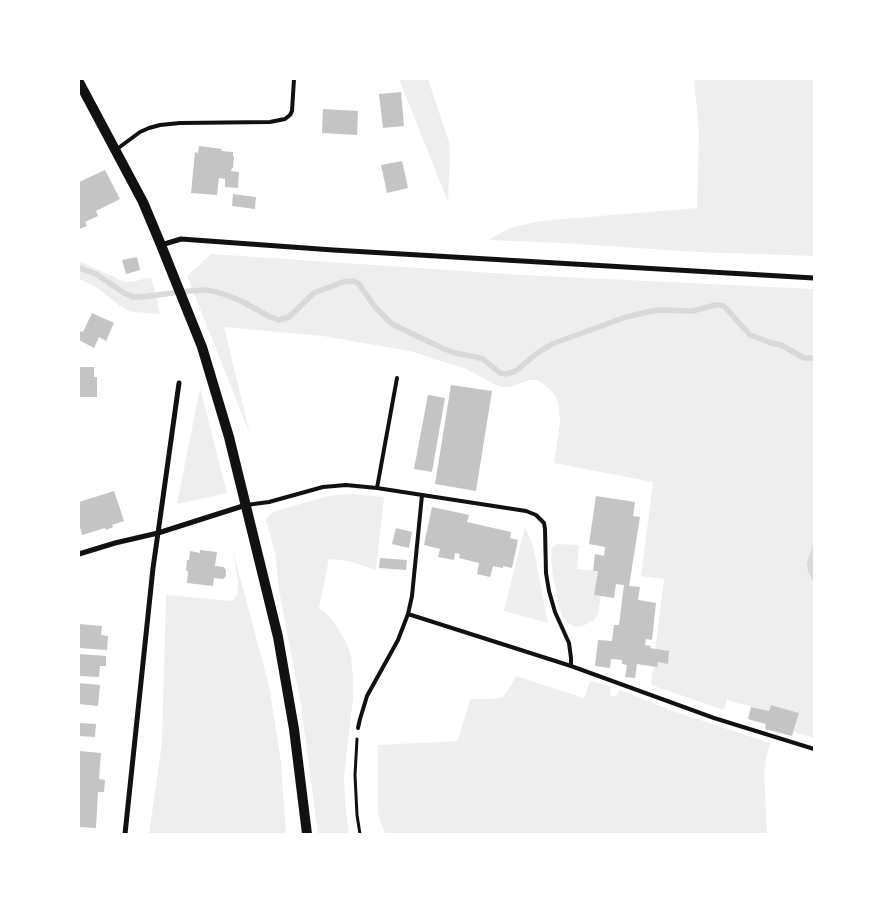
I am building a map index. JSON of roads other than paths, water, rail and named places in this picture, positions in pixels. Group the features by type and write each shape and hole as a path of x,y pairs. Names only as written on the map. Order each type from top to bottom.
{"main road":[{"path":"79,82 143,202 162,245 202,347 229,436 278,637 294,729 307,834"}],"street":[{"path":"162,245 181,239 343,251 814,278"},
{"path":"125,834 153,568 179,383"},
{"path":"79,554 158,533 246,505"}],"lane":[{"path":"115,151 140,132 160,125 180,122 270,122 285,119 292,111 294,79"},
{"path":"377,488 397,378"},
{"path":"246,505 269,502 323,487 346,485 377,488 531,512 544,523 546,573 549,591 555,612 569,643 572,658 571,666"},
{"path":"358,728 367,696 398,640 408,614 413,587 422,495"},
{"path":"408,614 571,666 714,718 814,749"}],"waterway":[{"path":"79,268 96,274 133,297 205,290 232,297 279,320 289,317 314,293 343,282 354,281 359,284 375,307 392,324 442,348 483,359 500,373 506,374 516,371 536,354 552,344 626,317 652,311 692,311 716,305 724,306 750,335 781,345 804,358 814,358"}]}
